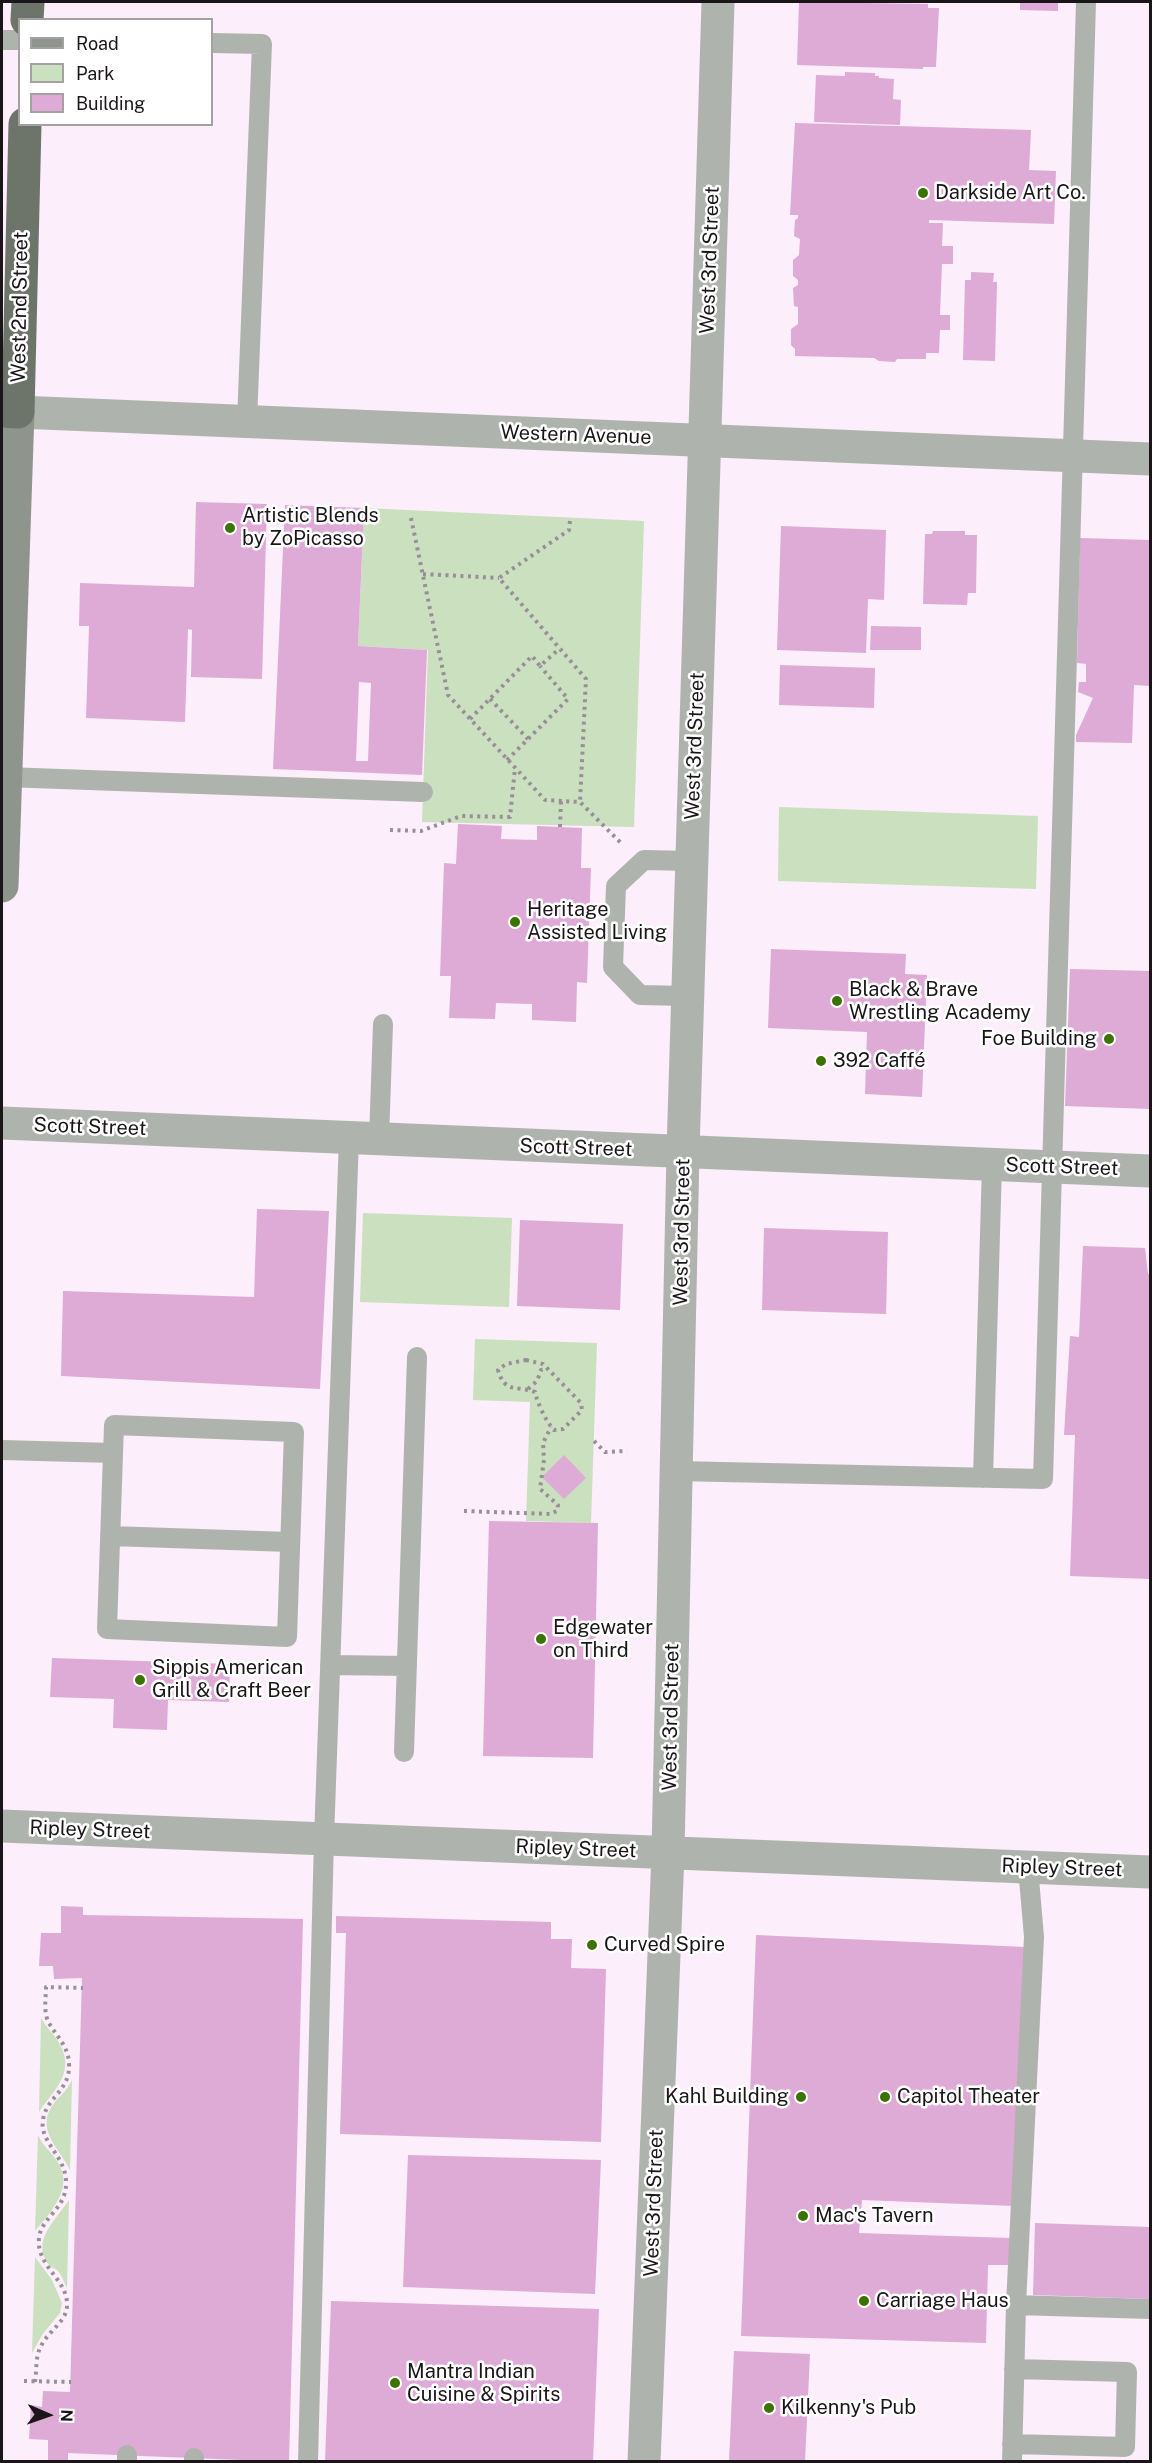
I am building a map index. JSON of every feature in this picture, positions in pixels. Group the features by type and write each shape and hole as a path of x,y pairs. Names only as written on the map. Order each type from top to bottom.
{"highway":[{"path":"27,2 27,18"},
{"name":"West 2nd Street","path":"10,411 25,126"}],"main road":[{"name":"West 2nd Street","path":"2,886 10,411"}],"street":[{"name":"West 3rd Street","path":"644,2462 668,1853 683,1152 718,2"},
{"name":"Western Avenue","path":"10,411 1150,459"},
{"name":"Scott Street","path":"2,1124 1150,1171"},
{"name":"Ripley Street","path":"2,1826 1150,1872"}],"lane":[{"path":"676,1471 1042,1479 1086,2"},
{"path":"2,40 18,40"},
{"path":"213,44 262,44 247,421"},
{"path":"5,777 423,792"},
{"path":"688,996 640,995 613,967 616,886 644,860 692,861"},
{"path":"308,2462 330,1665 364,1138 383,1024"},
{"path":"983,1478 992,1164"},
{"path":"404,1752 417,1357"},
{"path":"114,1425 294,1432 287,1637 107,1629 110,1536 114,1425"},
{"path":"2,1450 113,1453"},
{"path":"110,1536 290,1542"},
{"path":"330,1665 407,1666"},
{"path":"1014,2369 1127,2372 1125,2447 1012,2453 1014,2369 1016,2305 1034,1937 1028,1867"},
{"path":"1016,2305 1150,2309"}],"path":[{"path":"411,518 448,695 545,800 579,802 641,863"},
{"path":"423,574 499,578 569,530 570,521"},
{"path":"499,578 586,679 579,802"},
{"path":"540,666 560,649"},
{"path":"470,719 532,656 568,699 507,760"},
{"path":"490,699 528,739"},
{"path":"390,830 421,831 461,816 510,817 515,768"},
{"path":"560,827 561,801"},
{"path":"526,1360 543,1364 547,1369 581,1403 582,1410 563,1429 554,1430 551,1427 537,1402 535,1392 509,1387 501,1380 498,1370 506,1364 526,1360"},
{"path":"528,1389 537,1381 541,1370 547,1369"},
{"path":"464,1511 550,1514 557,1511 558,1505 540,1489 544,1460 543,1443 551,1427"},
{"path":"594,1441 604,1452 627,1451"},
{"path":"34,2382 40,2347 67,2311 64,2292 41,2256 39,2246 39,2236 62,2203 66,2181 63,2162 46,2139 42,2120 51,2102 65,2087 70,2065 64,2042 49,2023 46,2014 46,1987 83,1988"},
{"path":"24,2381 71,2382"}],"green space":[{"path":"364,508 644,521 634,827 422,822 428,650 358,646"},
{"path":"779,807 1038,816 1036,889 778,881"},
{"path":"363,1213 512,1218 509,1307 360,1302"},
{"path":"475,1339 597,1343 591,1523 526,1521 530,1402 473,1400"},
{"path":"41,2018 63,2052 65,2071 57,2087 39,2112"},
{"path":"72,2080 70,2170 51,2140 47,2124 52,2106"},
{"path":"38,2135 57,2161 63,2180 59,2199 35,2231"},
{"path":"69,2200 67,2288 57,2270 50,2266 44,2257 42,2248 47,2231"},
{"path":"35,2257 52,2280 62,2303 60,2313 42,2335 32,2353"}],"building":[{"path":"799,2 928,4 928,8 939,8 936,67 923,67 923,69 797,65"},
{"path":"1020,2 1058,2 1058,11 1020,10"},
{"path":"845,72 875,73 875,76 879,78 894,79 893,99 901,100 900,125 814,122 816,75 845,76"},
{"path":"795,123 1031,130 1029,170 1056,171 1054,224 929,220 929,223 943,223 942,246 953,246 953,264 942,264 940,315 950,315 950,330 940,330 939,353 926,353 926,359 897,359 895,362 879,361 874,358 795,356 795,349 791,345 791,329 798,324 798,307 794,306 793,288 798,285 798,280 793,276 793,260 799,255 800,239 794,236 795,220 798,215 790,215"},
{"path":"971,272 994,273 993,282 997,282 995,361 963,360 965,280 971,280"},
{"path":"196,502 267,504 262,679 191,677 192,630 188,629 185,722 86,718 89,626 79,626 80,583 194,587"},
{"path":"285,505 364,508 358,646 427,650 422,775 273,769","holes":["359,682 371,683 368,761 356,761"]},
{"path":"781,526 886,530 884,600 868,599 866,653 777,650"},
{"path":"933,531 965,531 965,535 977,535 976,593 968,593 967,605 923,604 925,534 932,534"},
{"path":"1080,538 1150,540 1150,686 1134,685 1132,743 1076,742 1076,735 1093,698 1078,692 1079,682 1086,682 1086,664 1077,663"},
{"path":"871,626 921,627 921,650 870,650"},
{"path":"780,665 875,668 874,708 779,705"},
{"name":"Heritage Assisted Living","path":"458,824 502,826 501,839 537,840 537,826 582,828 581,868 591,868 587,983 577,982 576,1022 532,1020 532,1004 496,1003 495,1019 449,1018 451,976 440,976 444,863 456,864"},
{"name":"Black & Brave Wrestling Academy","path":"771,949 906,954 905,974 927,975 922,1097 865,1094 867,1032 768,1028"},
{"name":"Foe Building","path":"1070,969 1150,971 1150,1109 1065,1106"},
{"path":"257,1209 329,1211 320,1389 61,1376 63,1291 254,1297"},
{"path":"520,1220 623,1224 620,1310 517,1306"},
{"path":"764,1228 888,1232 886,1314 762,1310"},
{"path":"1083,1246 1145,1248 1148,1274 1150,1274 1150,1579 1070,1576 1075,1435 1064,1435 1070,1336 1079,1337"},
{"path":"564,1455 586,1478 564,1499 542,1477"},
{"name":"Edgewater on Third","path":"489,1521 598,1523 593,1758 483,1756"},
{"name":"Sippis American Grill & Craft Beer","path":"52,1658 230,1664 229,1702 168,1700 167,1730 113,1728 114,1699 50,1697"},
{"path":"61,1906 83,1907 83,1915 303,1919 289,2462 68,2453 68,2462 48,2462 48,2440 29,2439 31,2405 42,2407 43,2391 70,2392 82,1978 54,1979 53,1966 39,1966 41,1933 61,1933"},
{"path":"336,1916 551,1922 551,1939 572,1939 571,1968 606,1969 601,2142 340,2134 346,1933 336,1933"},
{"name":"Capitol Theater","path":"756,1935 1026,1947 1015,2206 862,2200 859,2233 1011,2238 1011,2265 988,2265 986,2343 741,2336"},
{"path":"408,2155 601,2160 595,2294 403,2287"},
{"path":"1035,2223 1150,2227 1150,2299 1033,2295"},
{"path":"331,2301 599,2309 593,2462 325,2462"},
{"name":"Kilkenny's Pub","path":"734,2351 810,2354 805,2462 729,2462"}],"place":[{"name":"Darkside Art Co.","path":"923,193"},
{"name":"Artistic Blends by ZoPicasso","path":"230,528"},
{"name":"Heritage Assisted Living","path":"515,922"},
{"name":"Black & Brave Wrestling Academy","path":"837,1001"},
{"name":"Foe Building","path":"1109,1039"},
{"name":"392 Caffé","path":"821,1061"},
{"name":"Edgewater on Third","path":"541,1639"},
{"name":"Sippis American Grill & Craft Beer","path":"140,1680"},
{"name":"Curved Spire","path":"592,1945"},
{"name":"Kahl Building","path":"801,2097"},
{"name":"Capitol Theater","path":"885,2097"},
{"name":"Mac's Tavern","path":"803,2216"},
{"name":"Carriage Haus","path":"864,2301"},
{"name":"Mantra Indian Cuisine & Spirits","path":"395,2383"},
{"name":"Kilkenny's Pub","path":"769,2408"}]}
